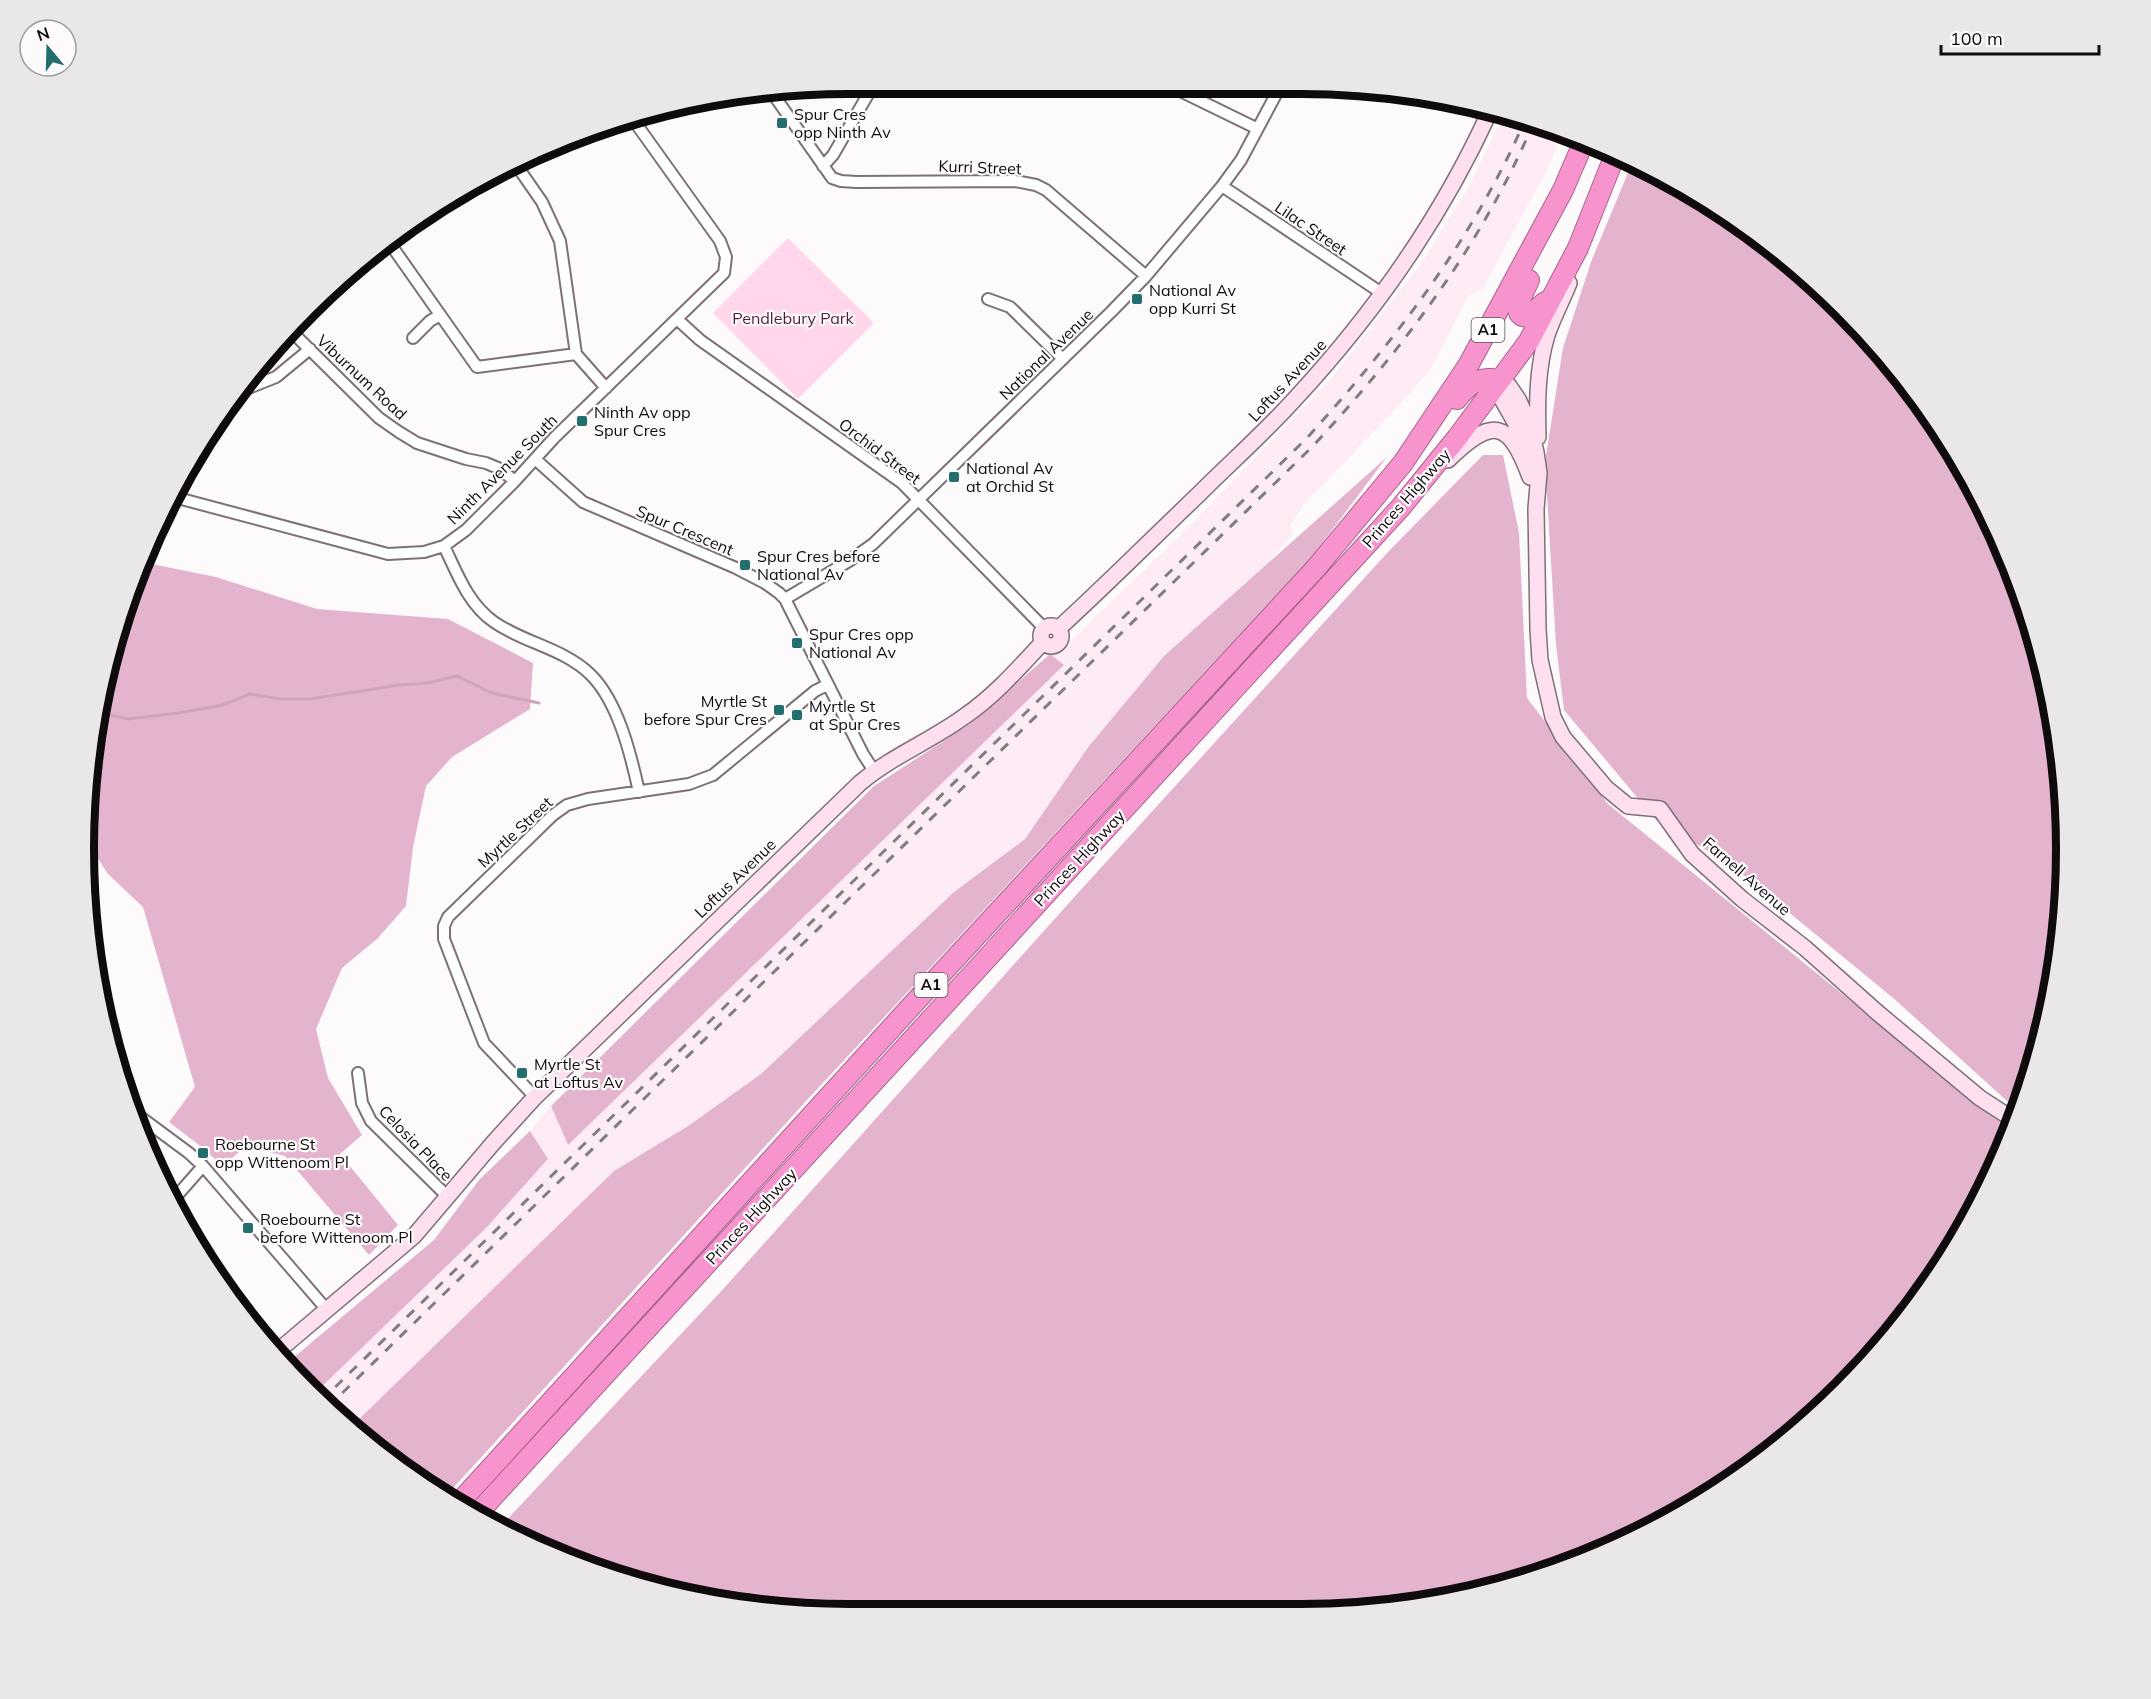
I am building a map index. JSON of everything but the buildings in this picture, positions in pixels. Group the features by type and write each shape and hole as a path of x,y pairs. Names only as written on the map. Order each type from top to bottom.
{"highway":[{"name":"Princes Highway","path":"464,1498 916,1001 1316,568 1403,463 1469,364 1494,320 1563,190 1581,149"},
{"name":"Princes Highway","path":"482,1508 1401,507 1444,455 1495,382 1529,341 1578,248 1612,162"},
{"path":"1554,294 1531,316 1522,316 1518,312 1518,304 1550,236 1563,190"},
{"path":"1494,320 1487,349 1488,367 1495,382"},
{"path":"1403,463 1468,386 1478,380 1495,382"}],"street":[{"path":"776,98 823,166 833,155 868,94"},
{"path":"1186,94 1256,128"},
{"name":"National Avenue","path":"785,599 861,553 1146,276 1241,160 1276,94"},
{"name":"Loftus Avenue","path":"282,1347 414,1236 535,1097 874,771 966,716 1007,680 1048,633 1094,596 1267,429 1355,331 1383,294 1438,210 1487,118"},
{"name":"Ninth Avenue South","path":"181,499 388,554 424,552 444,546 466,530 606,388 719,279 726,267 724,250 720,241 637,125"},
{"name":"Kurri Street","path":"823,166 832,178 841,181 1015,181 1036,185 1046,190 1146,276"},
{"path":"520,170 542,202 560,241 576,354 606,388"},
{"name":"Lilac Street","path":"1222,186 1383,294"},
{"path":"393,248 477,367 576,354"},
{"path":"1534,471 1542,357 1547,335 1570,280 1578,248"},
{"path":"988,299 1010,307 1063,359"},
{"path":"413,338 430,321 440,315"},
{"name":"Orchid Street","path":"678,320 700,340 902,483 1048,633"},
{"name":"Viburnum Road","path":"297,336 379,418 399,432 417,443 498,468 515,481"},
{"path":"255,386 276,377 310,349"},
{"name":"Farnell Avenue","path":"1495,382 1519,431 1534,471 1540,660 1552,717 1563,737 1606,788 1628,806 1660,809 1692,854 1742,899 1805,948 1878,1013 1980,1098 2007,1116"},
{"path":"1401,507 1468,441 1490,430 1503,431 1510,437 1521,456 1534,471"},
{"name":"Spur Crescent","path":"535,459 583,502 758,579 785,599 827,685 874,771"},
{"path":"444,546 466,592 487,616 509,631 567,657 591,675 605,692 634,765 639,792"},
{"name":"Myrtle Street","path":"535,1097 484,1043 444,939 444,926 452,913 553,815 567,805 588,799 689,784 713,775 815,691 827,685"},
{"name":"Celosia Place","path":"358,1073 363,1103 371,1121 448,1197"},
{"path":"146,1121 203,1166 327,1310"},
{"path":"178,1194 203,1166"}],"shaded area":[{"path":"1501,121 1559,140 1549,166 1483,288 1468,296 1430,370 1303,505 1290,525 1293,534 1266,565 1164,656 1089,746 1025,839 954,892 761,1074 688,1126 614,1171 357,1421 352,1417 293,1358 434,1240 479,1180 874,786 970,724 1050,654 1074,638 1190,526 1333,376 1422,262 1467,190"},
{"path":"1629,169 1721,222 1799,282 1869,352 1929,430 1979,516 1999,561 2031,654 2042,702 2055,800 2055,899 2050,948 2031,1045 2011,1105 1892,997 1731,865 1656,820 1564,710 1556,645 1545,462 1563,348 1591,262"},
{"path":"1483,455 1503,455 1519,533 1527,698 1608,804 2004,1123 1979,1183 1955,1227 1929,1269 1869,1347 1799,1417 1761,1448 1721,1477 1635,1527 1590,1547 1497,1579 1400,1598 1351,1603 1302,1604 800,1603 702,1590 654,1579 561,1547 505,1521 725,1287 1077,894 1388,552"},
{"path":"1387,457 1311,558 808,1099 451,1490 390,1448 357,1421 614,1171 688,1126 761,1074 954,892 1025,839 1089,746 1164,656"},
{"path":"151,564 216,577 317,609 448,619 533,663 530,709 452,757 426,786 413,847 406,906 378,938 342,968 316,1029 328,1078 362,1135 340,1154 398,1225 369,1255 285,1156 246,1146 223,1166 169,1122 195,1087 143,907 108,874 94,853 101,751 120,654"},
{"path":"1050,654 1064,665 568,1145 551,1106 874,786 970,724"},
{"path":"530,1131 548,1159 486,1228 321,1388 293,1358 434,1240 479,1180"}],"green space":[{"name":"Pendlebury Park","path":"788,238 874,323 798,399 713,313"}],"waterway":[{"path":"107,714 128,719 223,705 250,694 281,699 310,699 399,685 427,683 457,676 492,693 539,703"}],"railway":[{"path":"328,1394 1306,439 1370,366 1429,288 1481,207 1521,128"},
{"path":"335,1401 1312,447 1378,372 1437,294 1490,211 1530,131"}],"place":[{"name":"Spur Cres opp Ninth Av","path":"782,123"},
{"name":"National Av opp Kurri St","path":"1137,299"},
{"name":"Ninth Av opp Spur Cres","path":"582,421"},
{"name":"National Av at Orchid St","path":"954,477"},
{"name":"Spur Cres before National Av","path":"745,565"},
{"name":"Spur Cres opp National Av","path":"797,643"},
{"name":"Myrtle St before Spur Cres","path":"779,710"},
{"name":"Myrtle St at Spur Cres","path":"797,715"},
{"name":"Myrtle St at Loftus Av","path":"522,1073"},
{"name":"Roebourne St opp Wittenoom Pl","path":"203,1153"},
{"name":"Roebourne St before Wittenoom Pl","path":"248,1228"}]}
